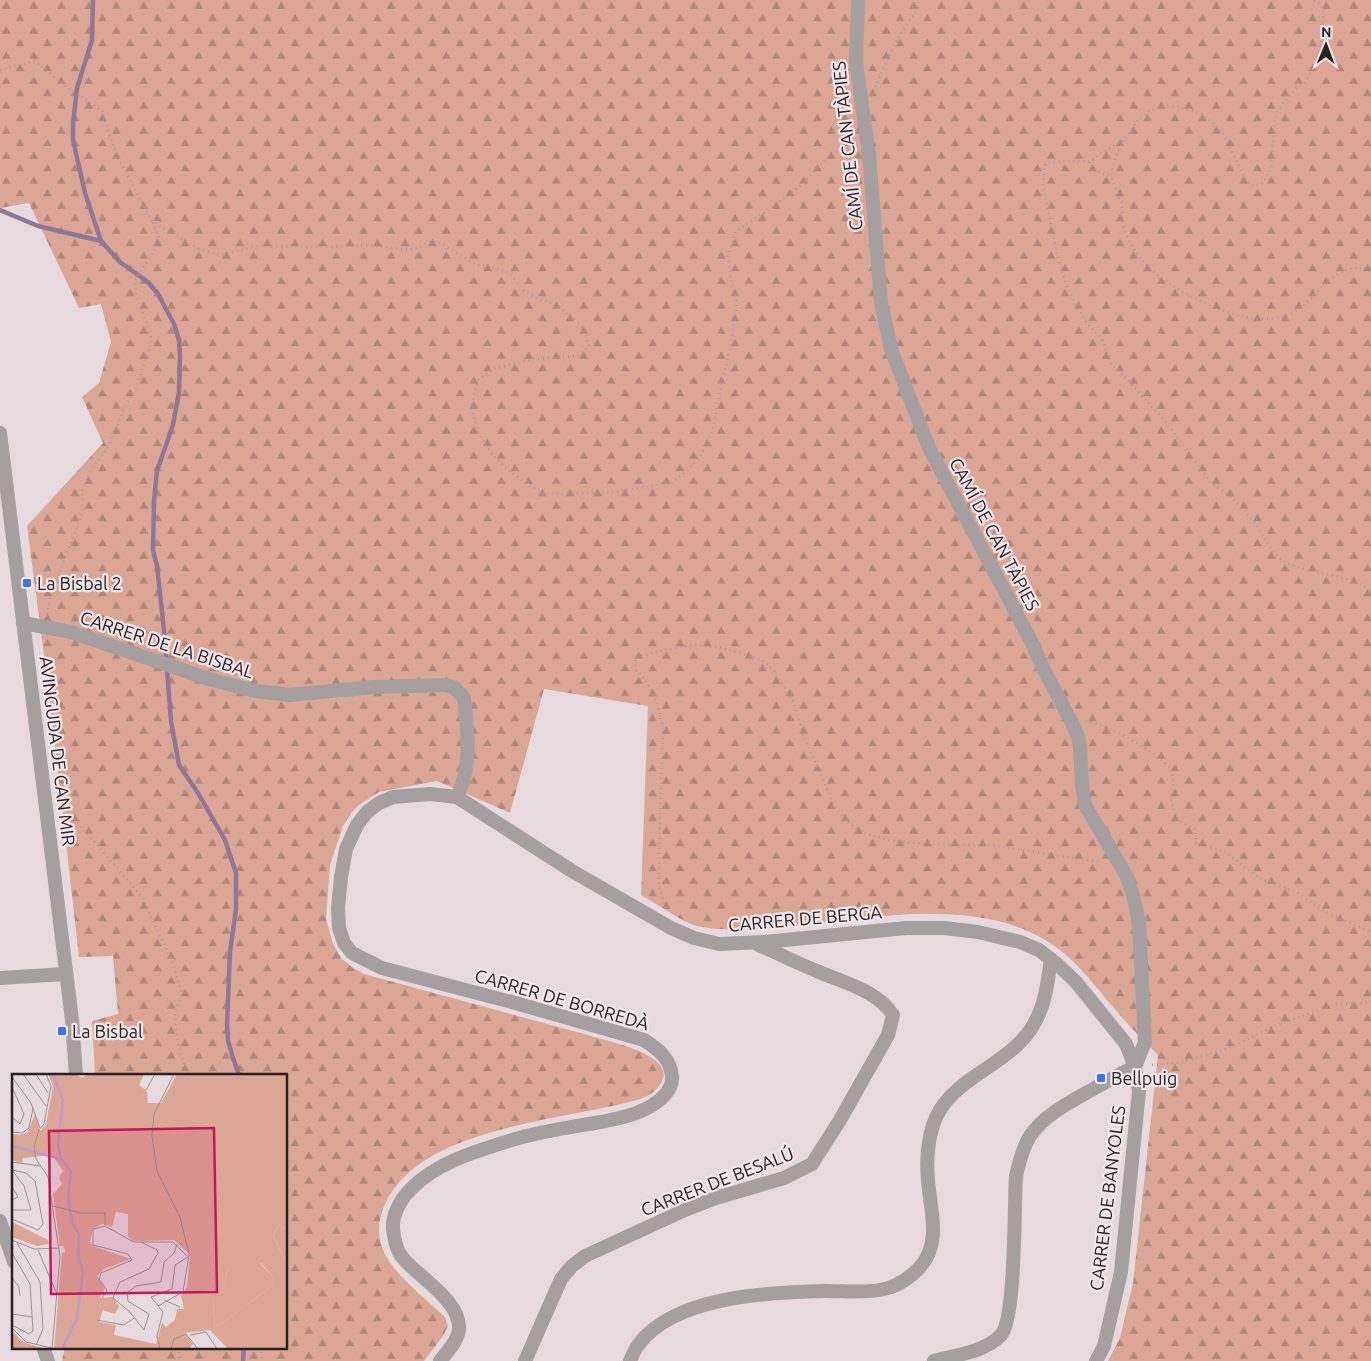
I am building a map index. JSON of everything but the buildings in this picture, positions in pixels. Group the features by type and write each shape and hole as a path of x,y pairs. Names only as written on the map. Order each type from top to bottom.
{"street":[{"name":"CAMÍ DE CAN TÀPIES","path":"858,0 856,62 867,133 881,302 891,349 929,448 1070,717 1078,736 1085,805 1127,877 1139,924 1145,1042 1136,1067"},
{"name":"AVINGUDA DE CAN MIR","path":"0,433 72,1020 76,1074"},
{"name":"CARRER DE LA BISBAL","path":"23,623 71,632 209,680 255,692 290,695 374,687 445,685 455,688 464,698 468,746 464,782 457,797"},
{"name":"CARRER DE BORREDÀ","path":"440,1361 455,1342 459,1330 458,1318 442,1295 401,1256 394,1240 393,1226 394,1215 400,1202 411,1189 432,1172 480,1150 515,1139 641,1112 668,1093 672,1082 672,1072 667,1059 659,1050 644,1040 519,1004 382,968 352,953 344,943 339,928 340,877 346,849 357,825 367,812 379,803 393,797 430,794 457,797"},
{"name":"CARRER DE BERGA","path":"457,797 572,871 671,928 694,938 719,944 906,928 944,928 1001,936 1039,950 1076,982 1126,1044 1136,1067"},
{"name":"CARRER DE BESALÚ","path":"525,1361 562,1279 572,1266 585,1256 685,1210 716,1198 784,1178 812,1164 888,1035 893,1015 878,999 847,982 820,973 755,942"},
{"path":"630,1361 638,1345 653,1330 666,1321 705,1304 730,1298 784,1292 867,1292 897,1285 910,1277 926,1259 933,1238 928,1162 929,1146 938,1112 964,1083 1016,1047 1027,1035 1040,1011 1051,960"},
{"path":"0,978 66,974"},
{"path":"934,1361 987,1345 1002,1334 1008,1321 1012,1281 1016,1176 1020,1159 1030,1136 1042,1123 1075,1099 1136,1067"},
{"name":"CARRER DE BANYOLES","path":"1096,1361 1104,1346 1121,1272 1139,1091 1136,1067"},
{"path":"0,1221 12,1256"},
{"path":"43,1348 48,1361"},
{"path":"48,1361 51,1348"}],"path":[{"path":"873,94 889,55 918,8 918,0"},
{"path":"1314,0 1323,11 1323,30 1318,60 1305,82 1297,87 1278,109 1275,118 1271,169 1263,184 1254,186 1247,182 1225,137 1217,126 1194,110 1175,106 1161,107 1147,112 1138,120 1114,161 1112,176 1123,207 1122,222 1136,253 1149,268 1184,293 1219,309 1245,317 1260,319 1282,316 1299,308 1330,278 1340,272 1361,267 1371,270"},
{"path":"0,70 36,61 64,85 102,112 116,154 152,221 160,241 135,280 136,295 152,339 136,388 125,407 107,449 92,468 82,491 83,511 50,598 44,627"},
{"path":"152,221 199,249 220,255 258,246 326,247 370,244 408,250 418,248 428,242 440,243 477,265 488,265 511,274 524,291 538,299 556,304 584,329 589,346 578,356 533,360 493,369 478,380 470,408 479,433 490,452 510,472 544,494 606,493 671,483 686,472 700,456 713,430 731,345 737,303 730,276 728,256 736,231 799,187 826,159 852,140 867,133"},
{"path":"1090,162 1103,152 1125,140"},
{"path":"1090,162 1081,160 1047,162 1044,167 1043,185 1058,258 1066,284 1086,322 1102,339 1111,364 1164,420 1212,484 1222,489 1258,527 1279,558 1286,563 1298,567 1361,583 1371,592"},
{"path":"1090,162 1092,170 1112,176"},
{"path":"671,928 659,886 664,731 654,694 645,679 635,669 635,658 677,647 694,645 720,647 742,652 761,659 774,671 794,703 803,734 834,805 844,820 853,827 870,835 888,840 912,843 996,846 1121,866"},
{"path":"1070,717 1093,722 1126,737 1155,755 1172,769 1173,786 1171,801 1178,820 1196,829 1196,843 1226,852 1263,880 1297,892 1324,911 1371,932"},
{"path":"44,793 67,810 141,896 173,963 182,994 175,1013 180,1052 188,1074"},
{"path":"1136,1067 1177,1063 1207,1055 1226,1049 1277,1025 1336,1004 1360,1004 1371,1001"},
{"path":"178,1348 180,1361"},
{"path":"261,1348 262,1361"}],"green space":[{"path":"0,0 1371,0 1371,1361 1108,1361 1120,1338 1133,1283 1158,1055 1066,955 1047,941 1019,928 990,919 958,915 893,915 734,930 697,926 669,912 641,895 648,706 544,689 510,813 437,781 379,792 359,805 351,813 343,826 330,865 326,919 333,944 342,959 364,974 634,1049 645,1054 661,1066 664,1074 659,1086 652,1093 640,1099 499,1130 462,1142 430,1157 403,1178 385,1204 380,1219 379,1233 385,1254 394,1268 445,1317 448,1326 443,1336 424,1361 62,1361 65,1348 288,1348 288,1074 95,1074 92,1021 118,1014 113,956 79,957 49,693 27,526 103,443 82,397 99,383 111,342 101,304 79,308 29,203 0,208"}],"waterway":[{"path":"93,0 92,40 77,88 73,124 73,140 85,193 101,241 120,262 148,282 158,294 174,324 179,340 179,392 173,425 157,471 153,550 157,566 164,630 171,721 179,765 198,793 225,840 236,873 236,909 230,952 227,1024 228,1040 239,1074"},
{"path":"0,210 38,226 101,241"},
{"path":"243,1361 244,1348"}],"place":[{"name":"La Bisbal 2","path":"27,583"},
{"name":"La Bisbal","path":"62,1031"},
{"name":"Bellpuig","path":"1101,1078"}]}
